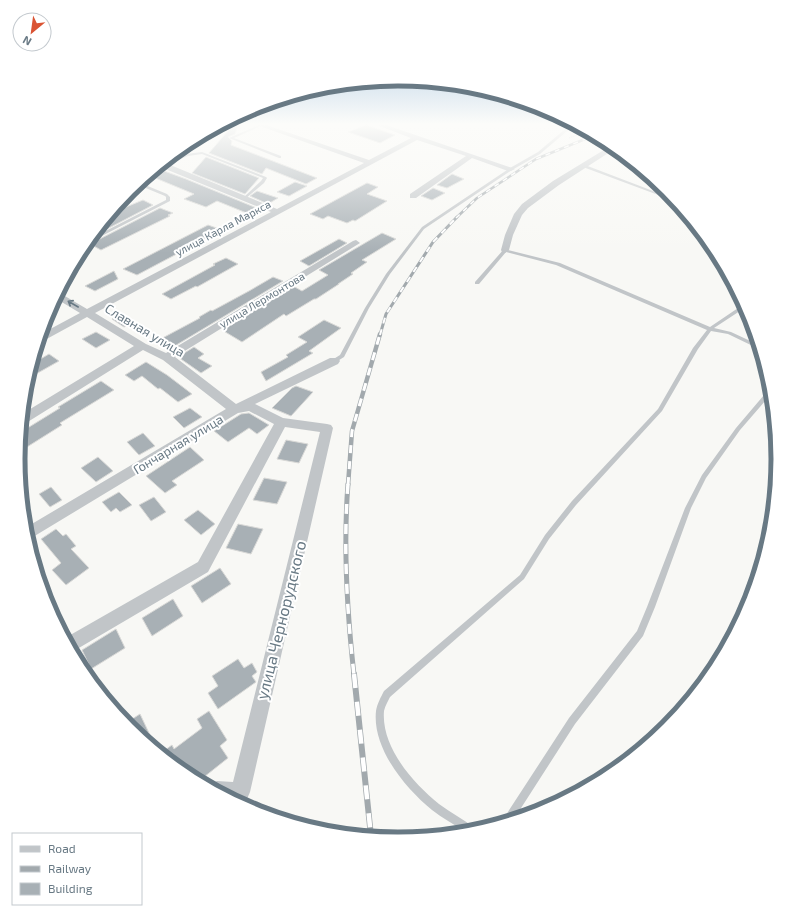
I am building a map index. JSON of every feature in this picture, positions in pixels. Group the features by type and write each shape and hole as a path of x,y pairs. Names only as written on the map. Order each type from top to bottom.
{"street":[{"path":"168,168 278,212"},
{"name":"улица Карла Маркса","path":"46,335 358,168"},
{"path":"413,196 453,168"},
{"path":"505,250 509,234 521,210 551,186 581,168"},
{"name":"улица Лермонтова","path":"167,358 356,243"},
{"name":"Славная улица","path":"61,297 142,346 167,358 235,409"},
{"path":"27,417 142,346"},
{"name":"Гончарная улица","path":"32,531 235,409 334,361"},
{"path":"74,642 203,567 281,422 250,407 235,409"},
{"name":"улица Чернорудского","path":"230,792 240,792 328,428 281,422"}],"lane":[{"path":"239,168 265,178 263,182 245,198"},
{"path":"589,168 662,195"},
{"path":"334,361 342,356 366,308 388,274 423,228 511,169"},
{"path":"98,236 168,201 168,197 144,186"},
{"path":"477,283 505,250 558,264 710,328 729,333 753,344"},
{"path":"463,825 437,808 416,790 394,760 381,732 380,710 387,694 522,577 548,537 574,503 660,410 696,348 710,328 740,309"},
{"path":"510,814 572,721 640,633 688,508 704,477 738,429 766,396"}],"building":[{"path":"197,168 233,168 259,178 245,194 192,173"},
{"path":"246,168 290,168 317,178 306,184 266,168 262,174"},
{"path":"162,170 264,211 254,216 217,201 206,207 184,199 194,194 153,177"},
{"path":"452,174 464,179 447,188 437,185"},
{"path":"295,182 307,186 289,196 277,192"},
{"path":"367,183 378,187 367,194 387,201 355,221 353,220 347,223 328,216 323,219 310,214"},
{"path":"433,188 445,193 432,200 421,196"},
{"path":"257,191 278,198 268,204 250,196"},
{"path":"143,200 153,205 107,229 105,228 122,209"},
{"path":"160,208 173,213 168,215 170,216 101,250 92,245 95,242"},
{"path":"208,225 222,230 137,275 123,269"},
{"path":"382,233 396,239 362,260 367,262 351,273 353,274 316,299 286,316 284,314 242,342 222,330 293,286 302,291 328,275 319,270"},
{"path":"339,239 347,243 309,266 300,261"},
{"path":"226,258 238,264 197,287 196,286 171,299 162,294 215,265 213,264"},
{"path":"114,271 118,279 95,291 85,286"},
{"path":"273,277 283,281 168,350 155,342 200,318 199,317 211,310 212,311"},
{"path":"121,314 134,323 124,327 112,319"},
{"path":"324,320 341,328 309,351 313,353 266,381 261,372 288,357 286,355 307,342 298,337"},
{"path":"96,332 110,340 96,348 82,339"},
{"path":"194,347 204,354 198,358 212,366 201,373 178,357"},
{"path":"49,354 59,361 35,375 39,360"},
{"path":"146,362 167,375 192,394 178,402 142,376 134,381 125,375"},
{"path":"101,381 114,390 60,423 62,425 25,448 26,429 60,408 58,407"},
{"path":"296,386 313,392 291,416 272,408 292,388"},
{"path":"190,408 202,417 184,428 173,417"},
{"path":"249,413 269,425 257,434 249,428 228,442 214,431 241,414"},
{"path":"143,433 155,446 139,455 127,442"},
{"path":"286,440 308,444 299,463 277,459"},
{"path":"190,447 204,460 172,481 177,485 165,493 146,476"},
{"path":"98,457 113,471 96,482 81,468"},
{"path":"264,478 287,482 277,504 253,500"},
{"path":"51,487 62,500 50,507 39,494"},
{"path":"119,492 132,505 120,512 116,508 111,512 102,502"},
{"path":"154,497 166,512 151,521 139,505"},
{"path":"198,510 215,524 201,535 184,520"},
{"path":"238,524 263,529 251,554 226,548"},
{"path":"56,529 63,536 66,534 76,546 71,549 89,568 66,585 52,570 61,563 41,539"},
{"path":"220,568 231,584 202,603 191,586"},
{"path":"173,599 183,616 152,636 142,618"},
{"path":"116,629 125,648 91,669 82,650"},
{"path":"238,659 244,668 252,663 257,672 252,676 256,682 218,709 208,693 218,686 212,676"},
{"path":"209,711 227,740 220,746 228,758 204,777 166,750 172,745 174,749 202,728 197,719"},
{"path":"140,714 152,739 134,722 132,719"}],"railway":[{"path":"456,218 477,198 523,168"},
{"path":"380,335 386,314 433,242 456,218"},
{"path":"348,485 352,431 380,334"},
{"path":"348,484 346,580 354,675"},
{"path":"354,674 370,831"}]}
